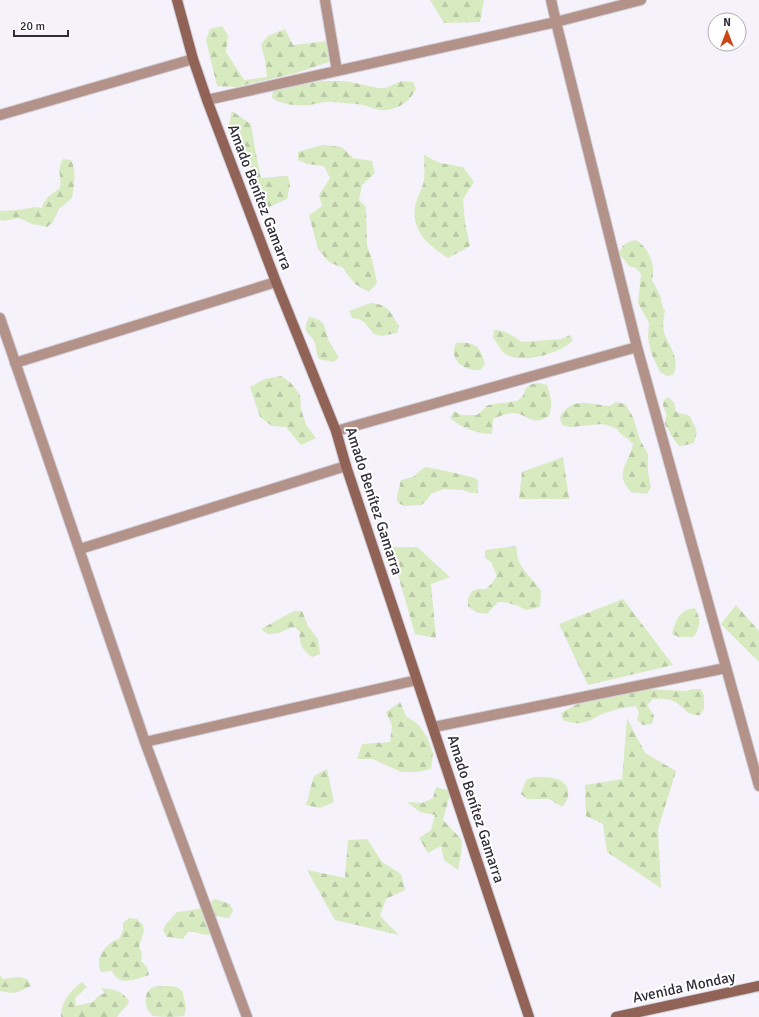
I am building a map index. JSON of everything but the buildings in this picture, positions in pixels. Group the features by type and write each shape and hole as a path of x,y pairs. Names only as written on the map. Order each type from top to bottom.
{"main road":[{"name":"Amado Benítez Gamarra","path":"177,0 193,59 207,100 276,282 336,431 346,466 434,727 528,1017"},
{"name":"Avenida Monday","path":"616,1017 759,986"}],"street":[{"path":"325,0 337,71"},
{"path":"551,0 637,347 759,786"},
{"path":"207,100 556,22 641,0"},
{"path":"0,115 193,59"},
{"path":"16,363 276,282"},
{"path":"0,318 80,548 145,742 247,1017"},
{"path":"336,431 637,347"},
{"path":"80,548 346,466"},
{"path":"434,727 726,668"},
{"path":"145,742 417,680"}],"green space":[{"path":"430,0 484,0 480,22 444,23"},
{"path":"222,26 228,35 226,52 244,80 267,77 261,44 268,36 285,29 293,45 328,41 329,62 296,73 236,87 217,86 206,40 210,29"},
{"path":"322,81 345,81 379,88 386,88 401,81 413,82 416,89 411,97 404,103 396,108 387,110 359,104 329,102 310,105 285,104 272,98 273,91"},
{"path":"232,111 251,124 261,178 288,176 290,185 287,199 267,208 257,194 250,167 235,150 228,129"},
{"path":"322,145 342,147 353,158 372,161 375,173 362,185 359,200 366,207 367,245 373,263 377,283 369,292 355,284 343,268 329,262 318,249 309,215 322,206 319,195 330,178 324,166 307,164 298,160 298,152"},
{"path":"424,155 440,163 463,167 474,182 463,199 465,223 470,246 448,258 428,243 423,237 419,231 414,216 415,207 424,180"},
{"path":"63,159 71,160 73,165 74,189 72,198 59,209 53,222 47,227 32,224 19,218 4,221 0,220 0,211 19,210 34,207 42,208 46,199 60,188 60,167"},
{"path":"636,240 641,243 648,252 653,269 652,280 660,295 663,309 665,310 663,330 676,363 673,375 667,376 660,372 651,353 648,337 649,323 638,303 641,274 636,268 629,266 619,253 625,244"},
{"path":"371,303 382,305 391,313 399,326 397,333 382,336 374,334 364,322 359,319 352,318 349,311"},
{"path":"309,317 319,320 324,325 329,341 339,358 333,362 319,359 315,343 306,330"},
{"path":"494,330 506,332 522,342 561,339 570,335 573,340 561,349 543,356 516,358 507,355 502,351 493,338"},
{"path":"456,343 472,344 479,349 485,364 480,370 468,369 459,363 454,355"},
{"path":"281,376 290,382 300,395 301,409 306,425 316,438 301,445 286,427 272,426 260,417 250,387 265,379"},
{"path":"540,383 547,385 551,400 549,416 543,419 534,420 519,414 506,414 493,419 492,434 470,430 459,425 450,418 454,411 461,415 477,415 488,405 517,401 523,396 526,388 532,384"},
{"path":"668,397 674,402 678,413 690,416 696,428 694,443 679,446 667,428 665,424 666,415 663,401"},
{"path":"616,402 625,404 633,417 640,440 648,454 648,472 651,487 647,494 631,492 623,479 624,468 633,444 617,429 602,424 571,427 562,425 560,417 570,406 589,403 610,406"},
{"path":"563,457 569,499 519,499 522,472"},
{"path":"426,467 475,478 478,481 478,493 471,493 463,490 444,489 432,493 421,505 405,506 400,504 397,501 397,497 401,480 413,477"},
{"path":"516,546 520,563 541,591 540,607 526,610 513,604 498,602 487,614 472,610 468,606 468,598 472,591 486,589 497,576 491,562 485,558 485,550"},
{"path":"390,547 417,547 450,577 431,584 436,638 415,634"},
{"path":"623,599 673,665 588,685 559,624"},
{"path":"736,605 759,631 759,662 721,624"},
{"path":"695,608 699,620 699,627 696,634 693,637 679,637 672,634 679,616 685,611"},
{"path":"294,611 302,611 308,626 318,639 320,654 312,657 306,652 300,640 300,632 295,627 273,634 267,634 261,629"},
{"path":"645,689 686,691 701,689 704,696 704,709 700,715 695,715 689,713 673,701 653,699 647,705 654,716 652,724 643,725 637,720 639,713 636,706 611,711 582,723 563,720 561,713 581,702"},
{"path":"400,702 406,716 419,725 428,739 433,753 431,769 417,772 401,772 373,759 357,759 362,744 390,742 392,726 386,712"},
{"path":"627,718 645,753 676,771 658,829 661,888 607,852 603,824 586,816 585,785 622,779"},
{"path":"327,769 334,802 320,808 306,805 314,776"},
{"path":"534,777 554,778 565,784 568,795 562,807 549,799 527,799 521,794 526,780"},
{"path":"436,787 451,791 443,820 462,840 458,870 444,860 441,846 428,853 419,838 431,830 435,815 420,812 407,802 422,803 433,798"},
{"path":"367,839 382,862 401,874 405,890 386,899 380,916 399,935 335,920 307,870 345,878 348,840"},
{"path":"215,899 230,904 233,911 229,918 215,916 209,920 212,928 209,935 188,932 183,939 167,937 163,930 166,924 177,912 201,908"},
{"path":"129,918 137,919 143,925 144,932 139,946 142,954 141,961 147,967 149,975 127,981 115,977 112,971 101,972 99,961 100,956 106,947 120,938 123,930 123,923"},
{"path":"0,975 3,979 19,977 27,979 31,986 18,992 11,993 0,991"},
{"path":"82,982 87,987 75,998 76,1006 93,1002 98,996 105,993 101,988 120,992 129,1001 117,1017 61,1017 64,1001"},
{"path":"154,987 177,987 183,992 186,1007 184,1016 153,1016 146,1005 146,996 148,992"}]}
